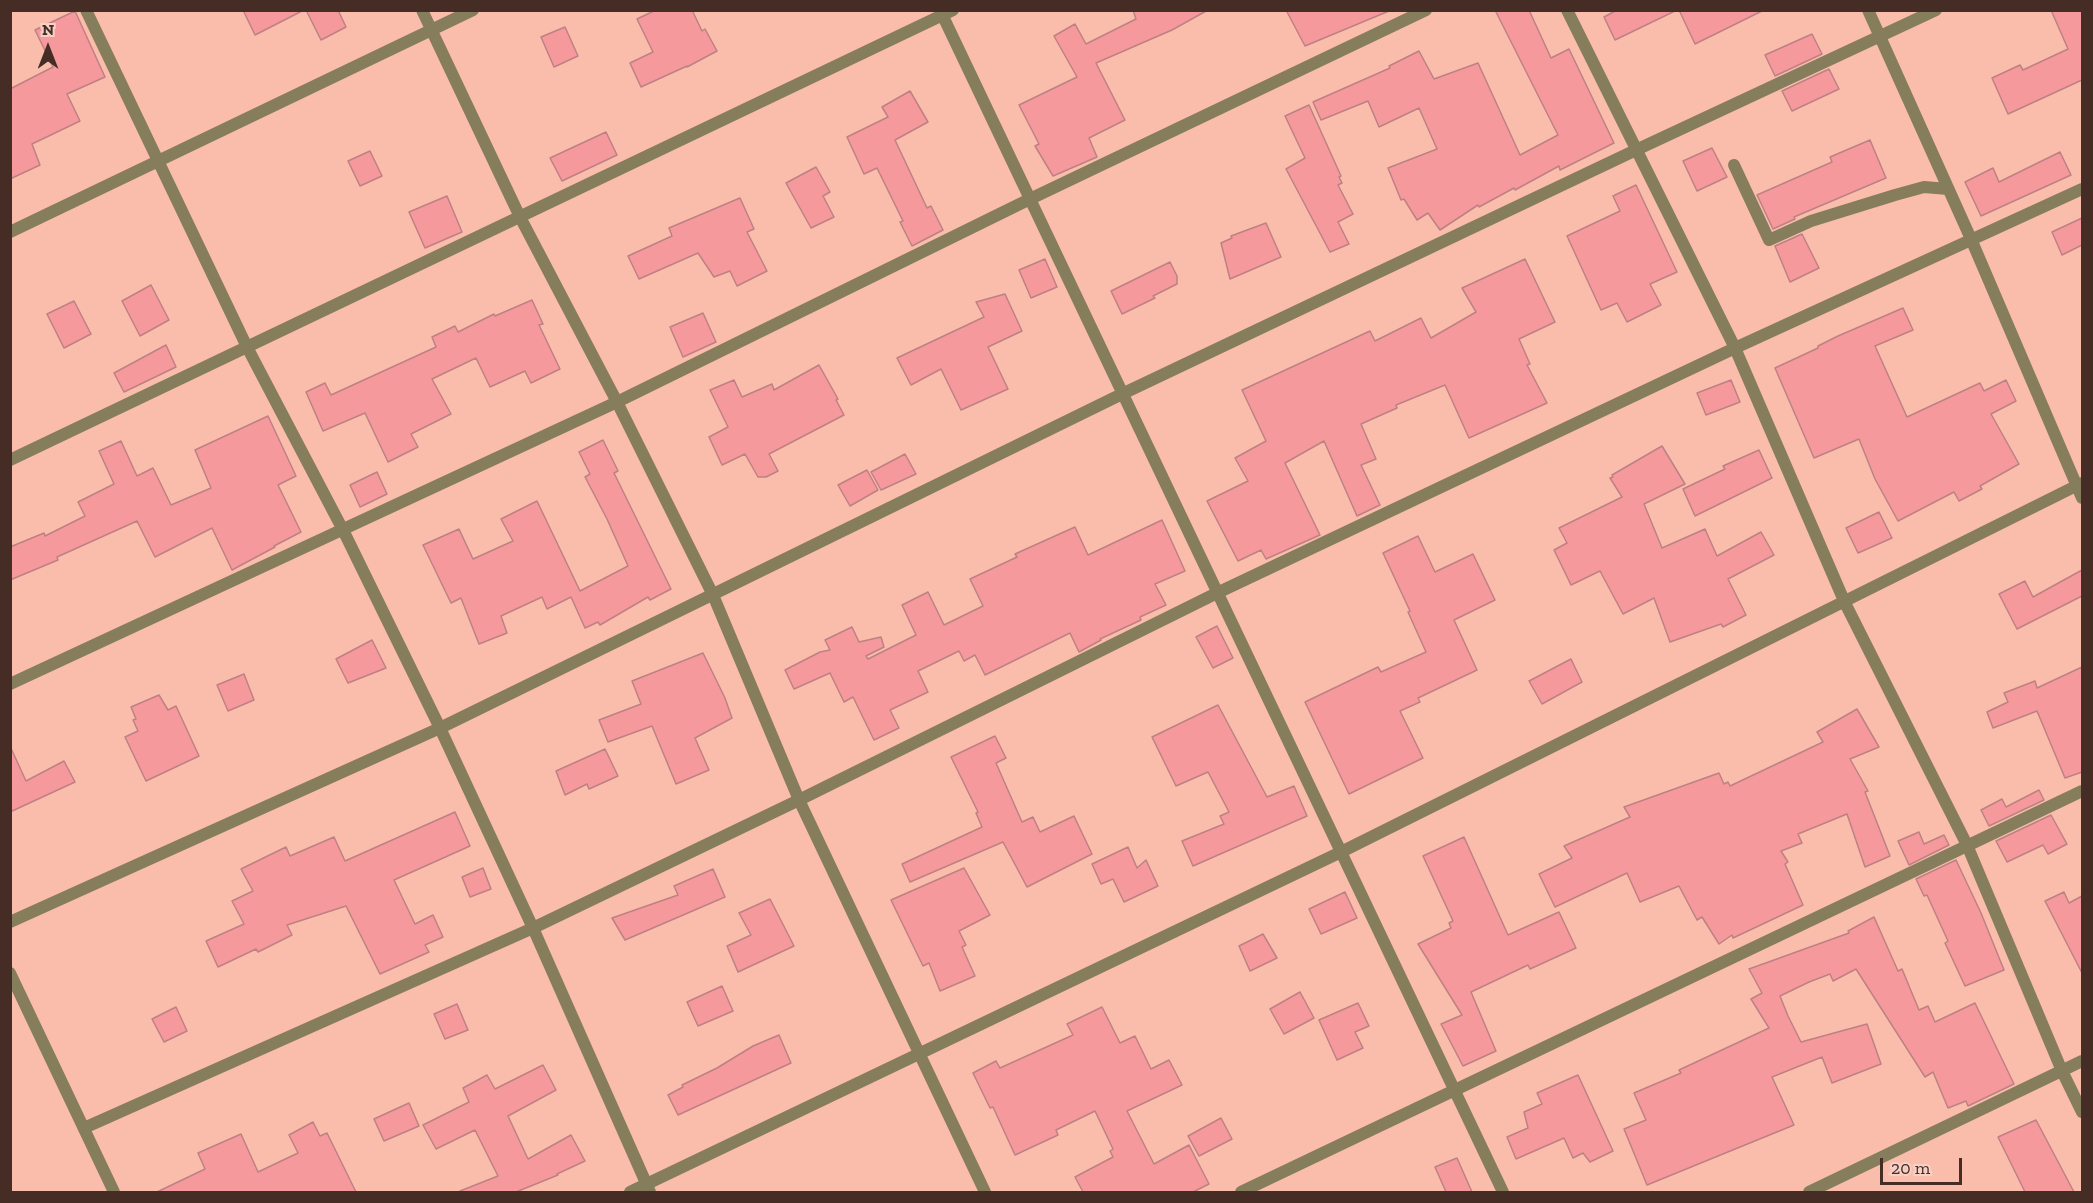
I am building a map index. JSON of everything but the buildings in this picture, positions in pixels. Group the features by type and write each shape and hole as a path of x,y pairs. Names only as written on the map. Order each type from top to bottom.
{"street":[{"path":"86,10 247,347 343,530 440,728 533,928 648,1189"},
{"path":"422,10 520,217 617,402 712,595 799,800 985,1192"},
{"path":"10,232 473,10"},
{"path":"10,684 617,402 1030,199 1426,10"},
{"path":"1567,10 1735,348 1845,603 1967,845 2062,1071 2082,1112"},
{"path":"1868,10 2080,484 2082,498"},
{"path":"10,922 440,728 1122,394 1936,10"},
{"path":"10,460 945,12 1122,394 1503,1192"},
{"path":"1734,165 1768,240 1811,221 1895,195 1924,187 1948,189"},
{"path":"84,1128 533,928 799,800 1217,593 1735,348 2082,189"},
{"path":"630,1192 648,1189 920,1053 1341,852 2080,484"},
{"path":"1241,1192 2082,791"},
{"path":"10,973 114,1192"},
{"path":"1809,1192 2082,1061"}]}
